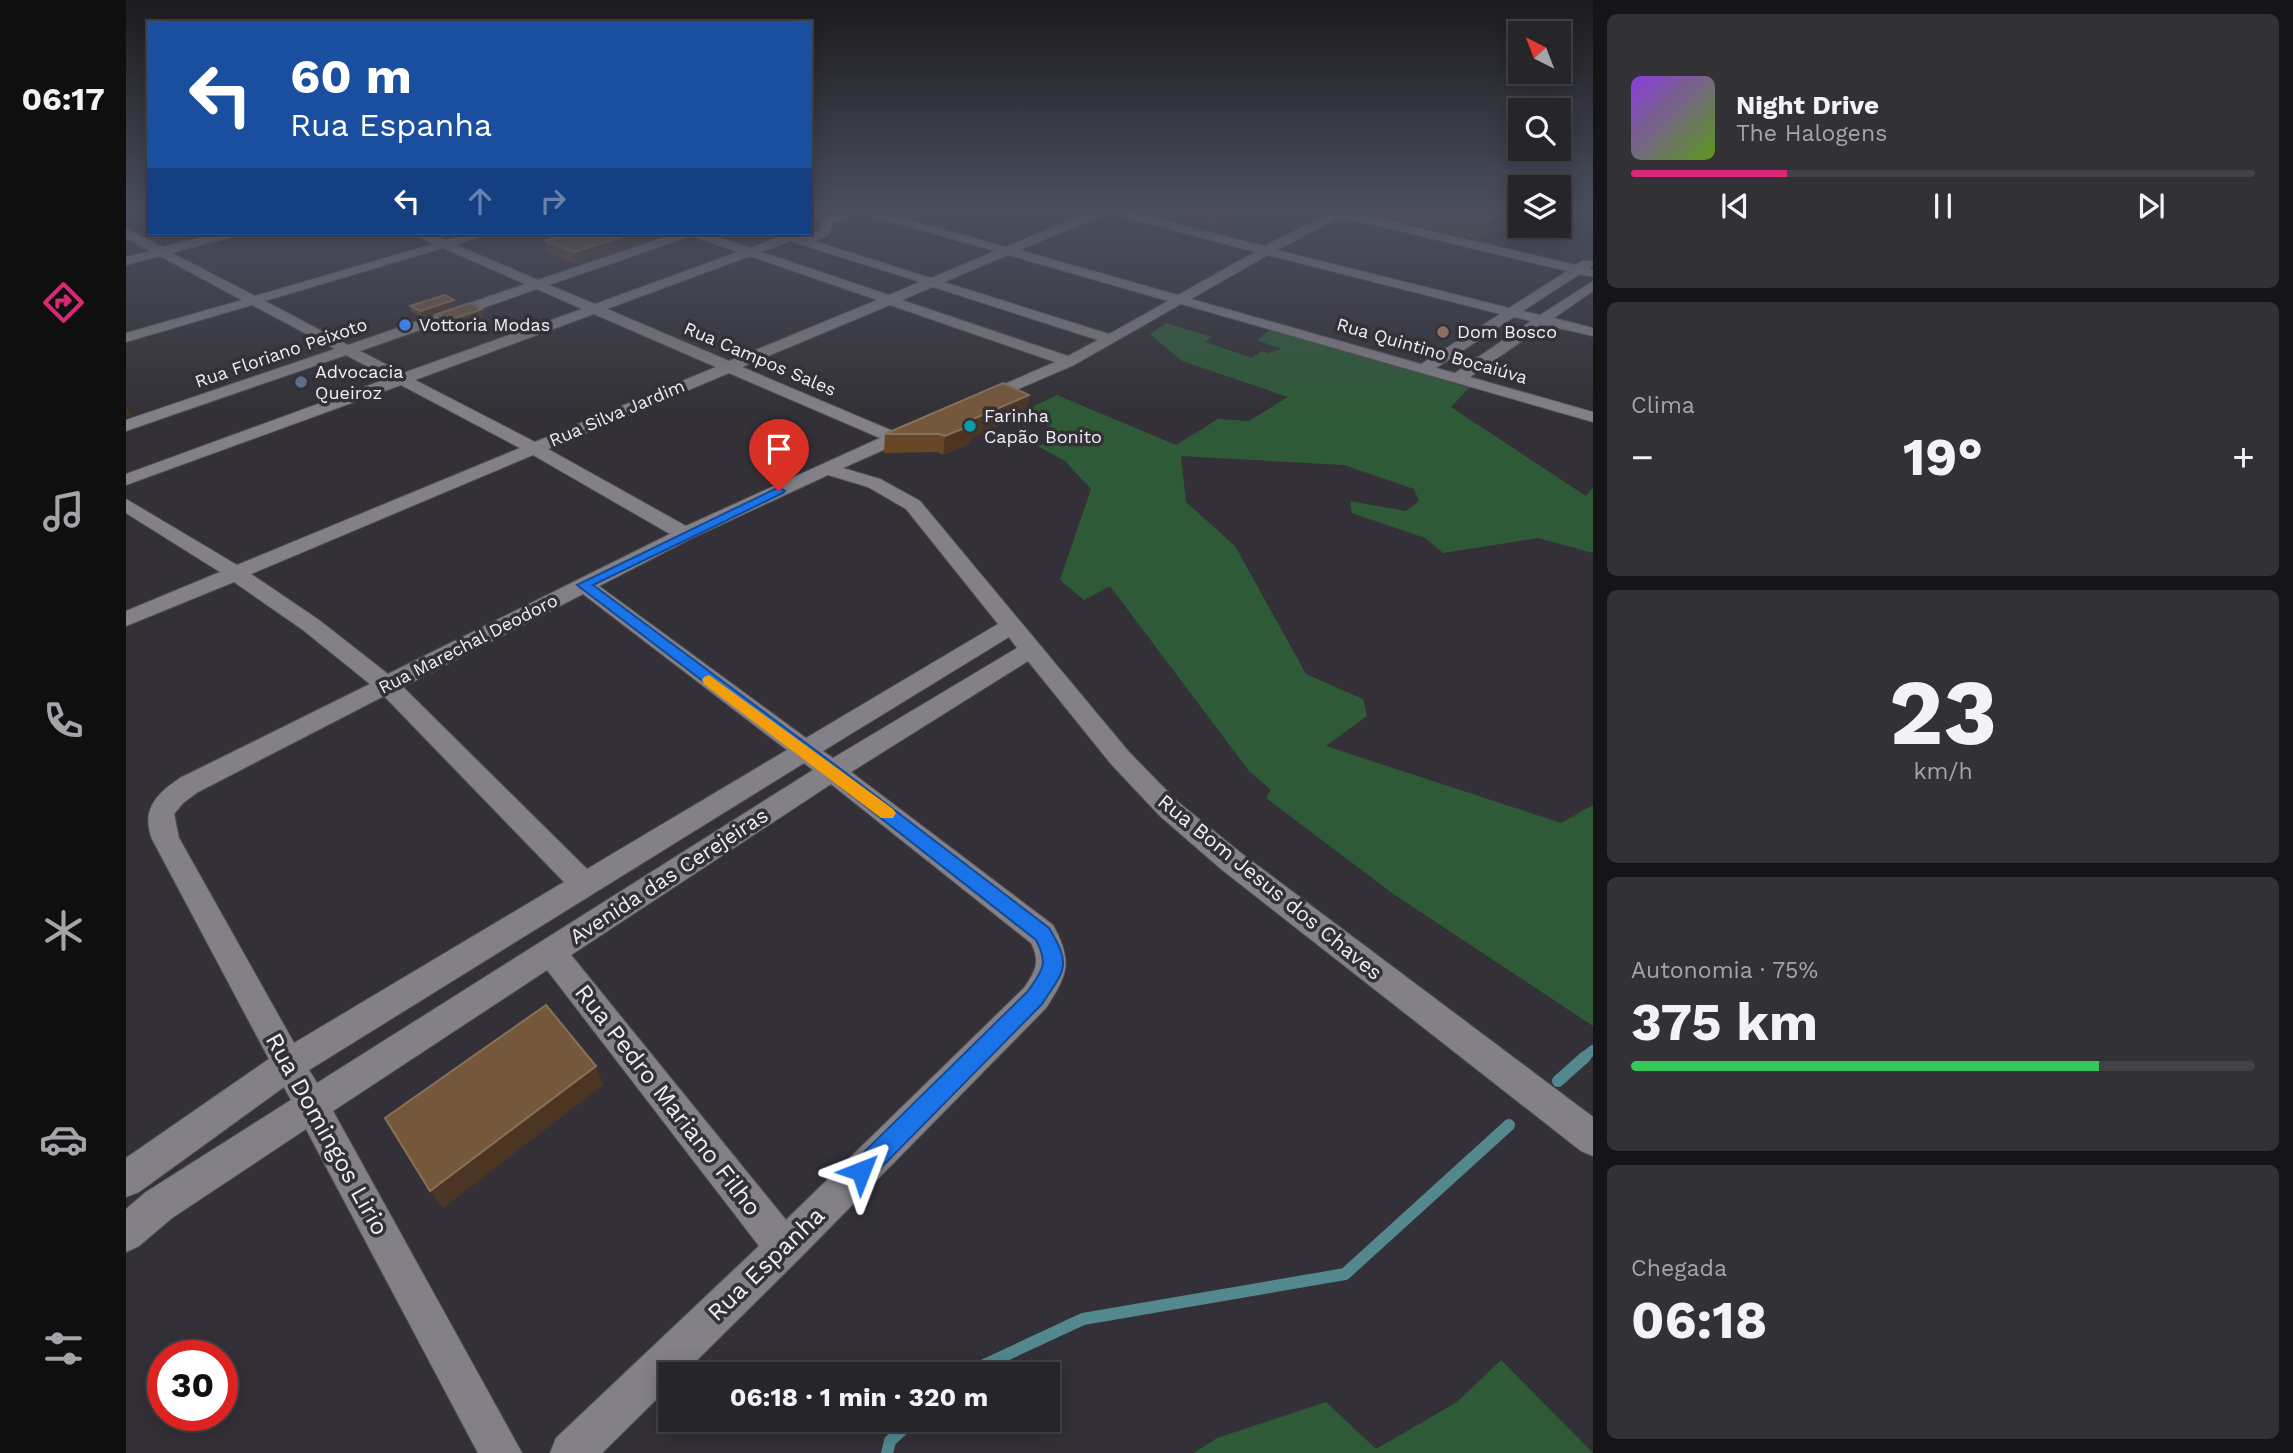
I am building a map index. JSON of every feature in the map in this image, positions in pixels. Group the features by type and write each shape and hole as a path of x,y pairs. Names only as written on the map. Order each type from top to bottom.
{"street":[{"path":"206,276 533,448 685,534"},
{"path":"126,338 337,276"},
{"name":"Rua Campos Sales","path":"515,276 894,438"},
{"name":"Rua Floriano Peixoto","path":"126,426 567,276"},
{"path":"126,480 681,276"},
{"path":"821,276 1069,362"},
{"path":"913,276 1111,339"},
{"name":"Rua Silva Jardim","path":"126,620 947,276"},
{"name":"Rua Quintino Bocaiúva","path":"1102,276 1593,417"},
{"path":"969,405 1069,362 1222,276"},
{"path":"1369,276 1593,332"},
{"path":"1425,368 1569,276"},
{"path":"1458,378 1593,285"},
{"name":"Rua Marechal Deodoro","path":"160,813 171,797 189,785 685,534 932,422"},
{"name":"Rua Bom Jesus dos Chaves","path":"826,469 874,483 913,505 1119,758 1168,809 1241,869 1593,1139"},
{"path":"126,505 235,573 311,625 388,686 583,883"},
{"name":"Rua Espanha","path":"571,1453 784,1248 1035,998 1052,971 1054,953 1042,934 584,585"},
{"name":"Avenida das Cerejeiras","path":"126,1233 159,1205 551,952 1012,625"},
{"name":"Avenida das Cerejeiras","path":"126,1179 289,1064 583,883 1030,650"},
{"name":"Rua Domingos Lirio","path":"160,813 160,826 166,839 501,1453"},
{"name":"Rua Pedro Mariano Filho","path":"551,952 784,1248"}],"green space":[{"path":"1166,323 1212,337 1205,342 1252,358 1262,351 1268,353 1281,349 1257,340 1274,327 1469,388 1451,407 1586,496 1593,488 1593,553 1538,538 1443,553 1425,538 1352,513 1350,501 1406,511 1419,501 1414,489 1344,465 1181,456 1186,502 1235,546 1306,674 1363,699 1367,716 1326,746 1561,823 1593,805 1593,1026 1392,893 1266,798 1271,790 1249,771 1110,586 1084,600 1060,580 1091,489 1065,461 1038,446 1064,437 1026,410 1057,395 1176,445 1218,419 1249,421 1288,397 1182,361 1150,334"},
{"path":"1501,1360 1593,1453 1194,1453 1217,1438 1326,1402 1376,1449 1457,1402"}],"building":[{"path":"445,295 454,300 421,311 410,306"},
{"path":"470,303 482,309 450,320 437,314"},
{"path":"1003,383 1029,395 966,422 972,425 945,436 885,434"},
{"path":"546,1005 596,1066 430,1191 385,1118"}],"waterway":[{"path":"1583,1058 1593,1050"},
{"path":"1558,1081 1585,1057"},
{"path":"991,1362 1083,1319 1345,1274 1509,1125"},
{"path":"887,1453 890,1441 900,1432"}],"slow traffic":[{"path":"709,680 887,813"}],"place":[{"name":"Vottoria Modas","path":"405,325"},
{"name":"Dom Bosco","path":"1443,332"},
{"name":"Advocacia Queiroz","path":"301,382"},
{"name":"Farinha Capão Bonito","path":"970,426"}],"route":[{"path":"779,491 584,585 832,771 1042,934 1054,953 1052,971 1035,998 861,1171"}]}
